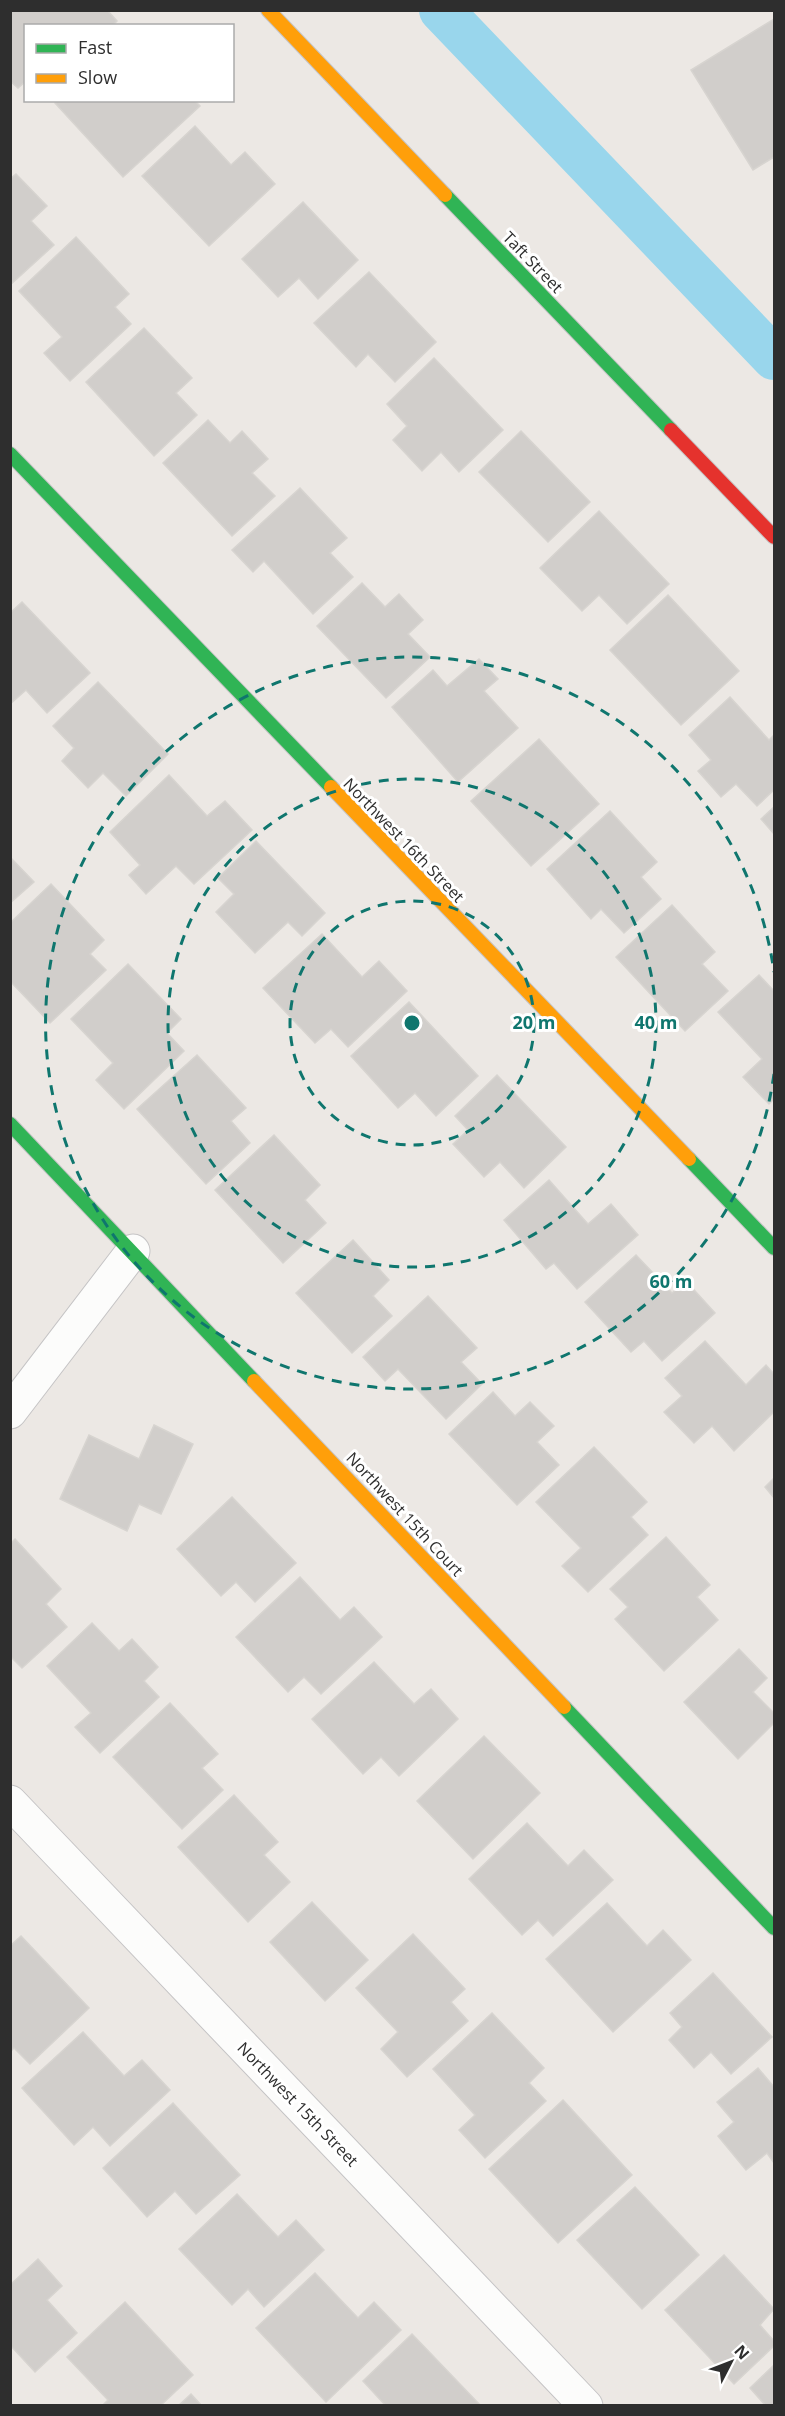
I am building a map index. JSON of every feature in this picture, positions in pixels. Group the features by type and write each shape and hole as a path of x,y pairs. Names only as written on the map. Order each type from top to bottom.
{"street":[{"name":"Taft Street","path":"268,10 774,537"},
{"name":"Northwest 16th Street","path":"10,454 774,1248"},
{"name":"Northwest 15th Court","path":"10,1124 774,1928"},
{"path":"10,1412 133,1251"},
{"name":"Northwest 15th Street","path":"10,1802 586,2406"}],"building":[{"path":"11,10 107,10 117,21 114,24 24,24 24,83 18,88 10,81"},
{"path":"774,19 774,157 753,170 691,70"},
{"path":"196,102 200,106 123,177 55,103"},
{"path":"195,126 231,165 245,152 275,184 209,246 142,176"},
{"path":"16,174 47,206 31,221 54,245 10,285 10,179"},
{"path":"303,202 358,260 318,299 299,278 278,297 242,259"},
{"path":"76,237 129,294 115,307 131,324 70,381 44,353 62,337 19,291"},
{"path":"369,272 436,342 395,382 368,354 356,367 314,323"},
{"path":"144,328 192,378 176,393 197,415 154,456 86,382"},
{"path":"434,358 503,430 459,472 441,452 422,471 393,440 407,426 387,404"},
{"path":"208,420 230,443 242,431 268,459 252,473 275,496 232,536 163,463"},
{"path":"521,431 590,502 548,542 479,472"},
{"path":"300,488 347,538 330,553 353,577 313,614 264,561 253,572 232,550"},
{"path":"599,511 669,584 627,624 599,595 582,611 540,568"},
{"path":"362,583 385,607 399,594 423,620 408,634 430,657 386,698 317,626"},
{"path":"668,595 739,671 681,725 610,650"},
{"path":"22,602 90,673 47,713 26,690 10,704 10,613"},
{"path":"479,659 498,679 484,691 518,728 458,782 392,707 433,670 447,686"},
{"path":"98,682 168,754 126,796 103,773 88,788 62,761 74,748 53,726"},
{"path":"730,697 769,740 774,735 774,790 757,806 736,784 721,797 698,771 711,760 689,735"},
{"path":"539,739 599,804 531,866 471,801"},
{"path":"169,775 207,816 225,801 252,830 194,884 176,866 146,894 129,875 140,865 110,832"},
{"path":"774,807 774,834 761,819"},
{"path":"610,811 657,862 641,877 661,899 624,933 601,909 591,919 547,869"},
{"path":"256,841 325,913 302,936 288,922 255,953 216,912 234,894 218,878"},
{"path":"10,857 34,882 10,903"},
{"path":"51,884 104,940 90,954 106,970 50,1023 10,981 10,923"},
{"path":"672,905 715,952 702,964 728,991 685,1031 616,957"},
{"path":"322,934 362,977 379,961 407,991 348,1047 331,1029 315,1043 263,988"},
{"path":"128,964 181,1019 167,1033 184,1051 124,1109 96,1080 113,1063 71,1019"},
{"path":"759,975 774,991 774,1099 769,1104 743,1077 762,1059 718,1012"},
{"path":"409,1002 478,1076 436,1116 415,1093 398,1108 351,1056"},
{"path":"197,1055 246,1108 231,1121 250,1143 206,1184 137,1109"},
{"path":"497,1075 566,1147 524,1188 500,1162 484,1177 453,1144 468,1130 455,1116"},
{"path":"274,1135 320,1185 305,1200 326,1223 283,1263 215,1190"},
{"path":"549,1180 588,1224 611,1204 638,1235 577,1289 554,1263 546,1269 504,1220"},
{"path":"353,1240 389,1280 373,1296 392,1316 352,1353 296,1293"},
{"path":"636,1255 672,1293 686,1281 715,1313 662,1361 644,1341 631,1352 585,1302"},
{"path":"428,1296 477,1348 461,1362 482,1384 446,1419 398,1369 385,1381 363,1357"},
{"path":"705,1341 746,1385 766,1365 774,1374 774,1412 734,1451 712,1426 694,1443 664,1412 682,1396 665,1378"},
{"path":"493,1392 515,1416 530,1402 554,1426 537,1442 559,1465 517,1505 449,1434"},
{"path":"154,1425 193,1444 161,1514 139,1504 127,1531 60,1499 89,1435 139,1459"},
{"path":"594,1447 647,1502 631,1517 648,1535 588,1592 562,1566 581,1548 536,1502"},
{"path":"774,1478 774,1498 765,1487"},
{"path":"232,1497 296,1563 255,1602 236,1582 221,1596 177,1549"},
{"path":"666,1537 710,1585 697,1597 718,1620 664,1671 615,1619 628,1607 610,1589"},
{"path":"15,1539 61,1589 46,1604 67,1627 22,1668 10,1656 10,1544"},
{"path":"300,1577 340,1620 354,1607 382,1637 321,1694 304,1677 288,1692 236,1637"},
{"path":"92,1623 119,1651 132,1639 158,1667 144,1681 159,1697 100,1753 75,1727 91,1713 47,1666"},
{"path":"739,1649 767,1678 753,1692 774,1713 774,1723 738,1759 684,1702"},
{"path":"374,1662 414,1704 431,1689 458,1719 399,1776 381,1757 363,1774 312,1719"},
{"path":"170,1703 218,1754 202,1768 223,1790 182,1829 113,1757"},
{"path":"484,1736 540,1793 473,1859 417,1801"},
{"path":"234,1795 278,1842 264,1855 290,1882 248,1922 178,1847"},
{"path":"527,1823 568,1866 584,1850 613,1880 553,1936 538,1920 522,1935 469,1879"},
{"path":"312,1902 368,1960 325,2001 270,1942"},
{"path":"607,1903 647,1946 663,1930 691,1960 613,2032 546,1959"},
{"path":"413,1934 465,1989 451,2002 468,2021 407,2077 381,2049 398,2032 356,1988"},
{"path":"21,1936 89,2008 30,2064 14,2048 10,2052 10,1946"},
{"path":"713,1973 772,2037 731,2074 711,2052 694,2068 669,2040 682,2027 670,2013"},
{"path":"492,2013 544,2068 529,2083 546,2101 485,2158 459,2130 475,2115 433,2069"},
{"path":"83,2032 124,2076 142,2060 170,2090 110,2146 93,2127 74,2145 22,2088"},
{"path":"758,2068 774,2087 774,2163 767,2153 746,2170 718,2136 734,2122 717,2102"},
{"path":"563,2100 632,2175 558,2243 489,2169"},
{"path":"173,2103 240,2175 196,2214 175,2191 147,2217 103,2168"},
{"path":"635,2187 699,2255 642,2309 577,2240"},
{"path":"237,2194 278,2237 296,2220 324,2250 264,2307 248,2289 232,2305 179,2249"},
{"path":"724,2255 774,2309 760,2325 774,2341 774,2346 734,2384 665,2310"},
{"path":"38,2259 62,2286 47,2300 77,2333 35,2372 10,2345 10,2285"},
{"path":"315,2273 358,2318 374,2302 401,2330 326,2402 256,2328"},
{"path":"125,2302 193,2375 160,2406 102,2406 108,2400 67,2357"},
{"path":"412,2334 481,2406 386,2406 363,2381"},
{"path":"774,2365 774,2406 766,2406 750,2388"},
{"path":"191,2394 202,2406 178,2406"}],"waterway":[{"path":"441,10 774,358"}],"traffic: fast":[{"path":"445,195 671,430"},
{"path":"10,454 331,787"},
{"path":"10,1124 254,1381"},
{"path":"689,1159 774,1248"},
{"path":"564,1707 774,1928"}],"traffic: slow":[{"path":"268,10 445,195"},
{"path":"331,787 689,1159"},
{"path":"254,1381 564,1707"}],"traffic: jam":[{"path":"671,430 774,537"}]}
